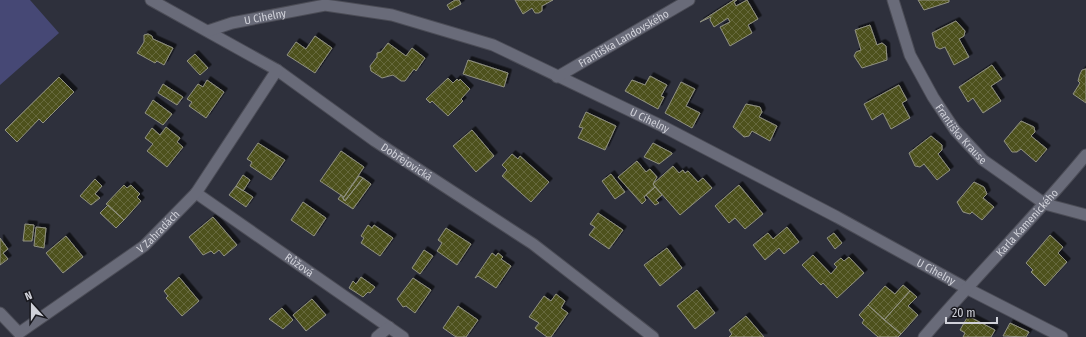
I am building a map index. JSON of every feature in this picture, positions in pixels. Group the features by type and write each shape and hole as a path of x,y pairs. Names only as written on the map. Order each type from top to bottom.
{"street":[{"name":"Dobřejovická","path":"151,0 277,70 375,141 532,244 653,337"},
{"name":"Františka Landovského","path":"557,77 689,0"},
{"name":"Františka Krause","path":"893,0 910,55 933,97 955,130 983,160 1045,204 1086,215"},
{"name":"U Cihelny","path":"208,31 232,23 326,3 392,15 493,45 690,141 837,217 966,288 1062,337"},
{"name":"V Zahradách","path":"0,313 19,333 144,246 196,192 277,70"},
{"name":"Karla Kamenického","path":"924,337 966,288 1045,204 1086,155"},
{"name":"Růžová","path":"196,192 403,337"},
{"path":"377,337 389,327"}],"shaded area":[{"path":"0,0 30,0 59,33 0,85"}],"building":[{"path":"455,0 459,0 461,4 450,10 447,5"},
{"path":"515,0 553,0 542,6 542,11 539,13 535,13 532,8 523,14"},
{"path":"734,0 737,0 734,2 736,6 747,0 758,19 748,25 752,33 730,46 720,27 730,22 728,18 714,27 710,20 711,17 700,22"},
{"path":"918,0 949,0 949,2 924,10"},
{"path":"956,21 965,31 964,36 959,39 969,57 954,65 945,47 940,49 936,47 932,33"},
{"path":"870,25 877,45 882,43 886,46 887,60 862,68 854,56 856,52 861,50 855,30"},
{"path":"148,34 152,36 153,39 173,48 164,65 157,61 155,63 137,53 144,42 144,35"},
{"path":"315,36 332,48 315,73 287,55 296,42 306,49"},
{"path":"388,43 406,56 412,48 425,58 416,71 414,69 405,81 401,81 393,75 382,78 371,71 370,66 377,57 377,53 381,52"},
{"path":"195,54 208,68 200,75 187,61"},
{"path":"468,60 508,73 504,87 463,74"},
{"path":"992,65 1002,79 991,86 1001,101 983,113 973,98 968,102 959,87"},
{"path":"1086,69 1086,103 1073,94 1080,83 1078,81 1082,70"},
{"path":"650,76 667,85 661,96 664,97 658,109 625,91 632,80 645,85"},
{"path":"59,77 74,92 43,123 39,119 17,142 5,130"},
{"path":"448,78 453,83 457,79 459,81 460,79 470,89 461,99 463,101 448,116 432,101 430,103 426,99"},
{"path":"207,80 224,92 206,118 189,106 192,102 187,99 198,84 203,87"},
{"path":"681,82 695,89 686,106 700,113 692,128 665,113"},
{"path":"163,84 183,97 177,105 158,93"},
{"path":"899,85 907,100 902,103 910,118 891,129 883,113 872,120 864,104"},
{"path":"153,100 172,114 163,125 145,113"},
{"path":"746,104 760,107 762,112 759,117 777,126 770,141 752,131 749,136 744,137 733,127"},
{"path":"586,112 616,126 605,150 578,138 583,128 579,127"},
{"path":"1021,121 1034,127 1035,132 1031,136 1047,149 1036,162 1021,149 1017,152 1012,152 1004,141"},
{"path":"166,127 180,138 177,142 183,147 167,167 147,151 153,144 145,138 152,128 160,135"},
{"path":"472,130 494,156 476,172 453,146"},
{"path":"931,136 942,145 942,150 938,154 950,170 937,180 924,164 920,167 915,166 909,153"},
{"path":"258,143 285,160 271,180 250,166 252,162 247,159"},
{"path":"653,143 672,154 659,164 644,157"},
{"path":"341,151 364,167 344,197 320,181"},
{"path":"512,154 518,159 520,156 549,182 531,202 502,176 507,170 502,165"},
{"path":"637,161 646,172 650,169 657,177 653,184 655,187 644,197 646,200 642,204 618,177"},
{"path":"673,166 679,173 683,170 685,173 688,171 698,182 703,178 712,188 680,215 653,184"},
{"path":"611,174 625,192 615,199 602,181"},
{"path":"243,175 250,180 243,191 236,186"},
{"path":"359,176 363,178 345,201 343,199 344,197"},
{"path":"363,178 371,184 353,209 338,199 341,195 345,201"},
{"path":"95,179 102,186 95,194 100,198 91,205 80,196"},
{"path":"974,182 984,187 987,194 983,198 994,207 982,220 972,212 970,214 963,212 957,202"},
{"path":"124,185 127,188 131,185 140,194 137,197 141,201 124,220 106,204"},
{"path":"739,185 763,214 745,229 735,218 729,223 715,206"},
{"path":"236,186 253,197 246,207 229,195"},
{"path":"655,187 662,195 656,200 659,203 655,205 646,195"},
{"path":"303,202 326,218 314,236 291,220"},
{"path":"108,205 124,220 116,228 100,213"},
{"path":"598,213 623,230 609,249 589,235 595,227 590,224"},
{"path":"213,217 237,245 224,256 219,250 214,254 211,251 203,255 189,237"},
{"path":"25,224 34,225 32,241 23,241"},
{"path":"368,225 372,228 374,225 393,238 380,256 361,243 364,238 361,236"},
{"path":"36,227 46,228 44,248 34,246"},
{"path":"787,227 799,242 784,254 779,248 765,260 753,245 768,233 773,239"},
{"path":"446,228 471,244 457,265 437,251 442,243 438,240"},
{"path":"834,233 842,243 835,249 827,238"},
{"path":"1050,235 1063,247 1058,253 1067,262 1045,286 1031,272 1033,270 1026,263"},
{"path":"66,236 83,257 63,273 46,253"},
{"path":"0,238 8,249 3,253 8,259 0,265"},
{"path":"667,248 682,268 660,286 644,265"},
{"path":"424,250 433,256 420,274 412,268"},
{"path":"492,253 496,256 498,253 503,257 501,259 511,266 496,288 478,276 475,278"},
{"path":"813,255 831,274 837,267 834,264 841,258 844,261 849,257 864,273 837,298 823,283 821,285 802,265"},
{"path":"179,277 199,301 182,316 166,298 168,296 164,291"},
{"path":"361,277 375,287 370,293 368,292 363,297 349,288 353,281 356,284"},
{"path":"413,278 431,290 415,313 406,306 403,307 397,299"},
{"path":"903,285 910,291 884,320 868,305 885,286 895,294"},
{"path":"697,290 715,313 695,329 677,306"},
{"path":"910,291 917,297 908,306 918,315 901,334 884,320"},
{"path":"556,294 565,301 561,308 568,313 551,337 547,337 535,328 539,323 529,317 544,296 551,301"},
{"path":"312,299 326,315 306,331 293,315"},
{"path":"868,305 901,334 898,337 878,337 862,323 864,320 859,315"},
{"path":"458,306 478,320 466,337 456,337 443,328"},
{"path":"282,308 293,320 283,329 269,319"},
{"path":"746,316 764,337 729,337 732,334 729,330"},
{"path":"968,316 995,330 991,337 963,337 965,333 960,330"},
{"path":"1010,323 1029,332 1026,337 1003,336"}]}
